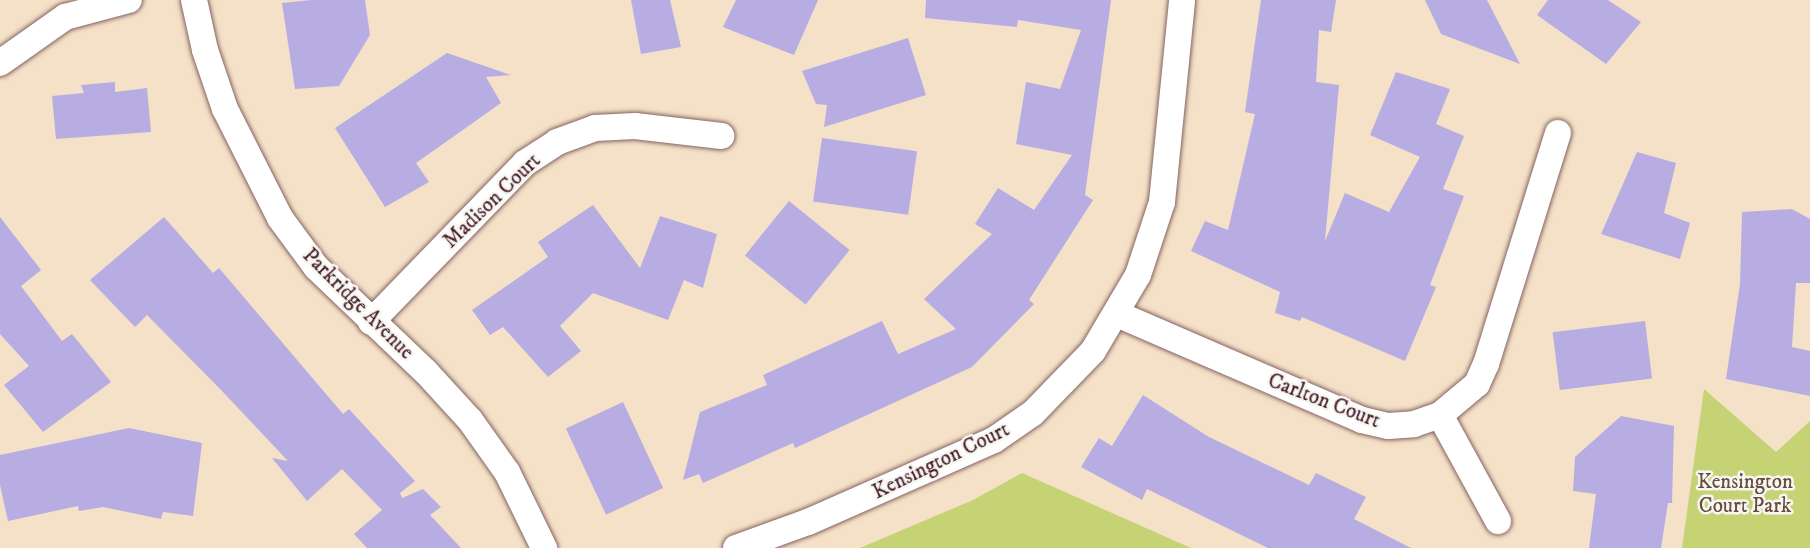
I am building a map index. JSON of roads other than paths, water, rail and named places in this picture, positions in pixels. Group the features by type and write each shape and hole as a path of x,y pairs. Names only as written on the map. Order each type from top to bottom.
{"street":[{"path":"0,63 65,17 129,0"},
{"name":"Parkridge Avenue","path":"194,0 205,50 247,159 280,218 316,267 426,372 470,421 507,472 544,548"},
{"name":"Kensington Court","path":"736,548 808,522 994,440 1065,384 1117,314 1138,275 1162,202 1182,0"},
{"name":"Madison Court","path":"371,322 525,163 557,142 596,128 635,126 721,136"},
{"name":"Carlton Court","path":"1117,314 1362,420 1388,426 1414,424 1440,415 1477,384 1486,364 1558,133"},
{"path":"1440,415 1497,521"}],"park label":[{"name":"Kensington Court Park","path":"1745,494"}]}
